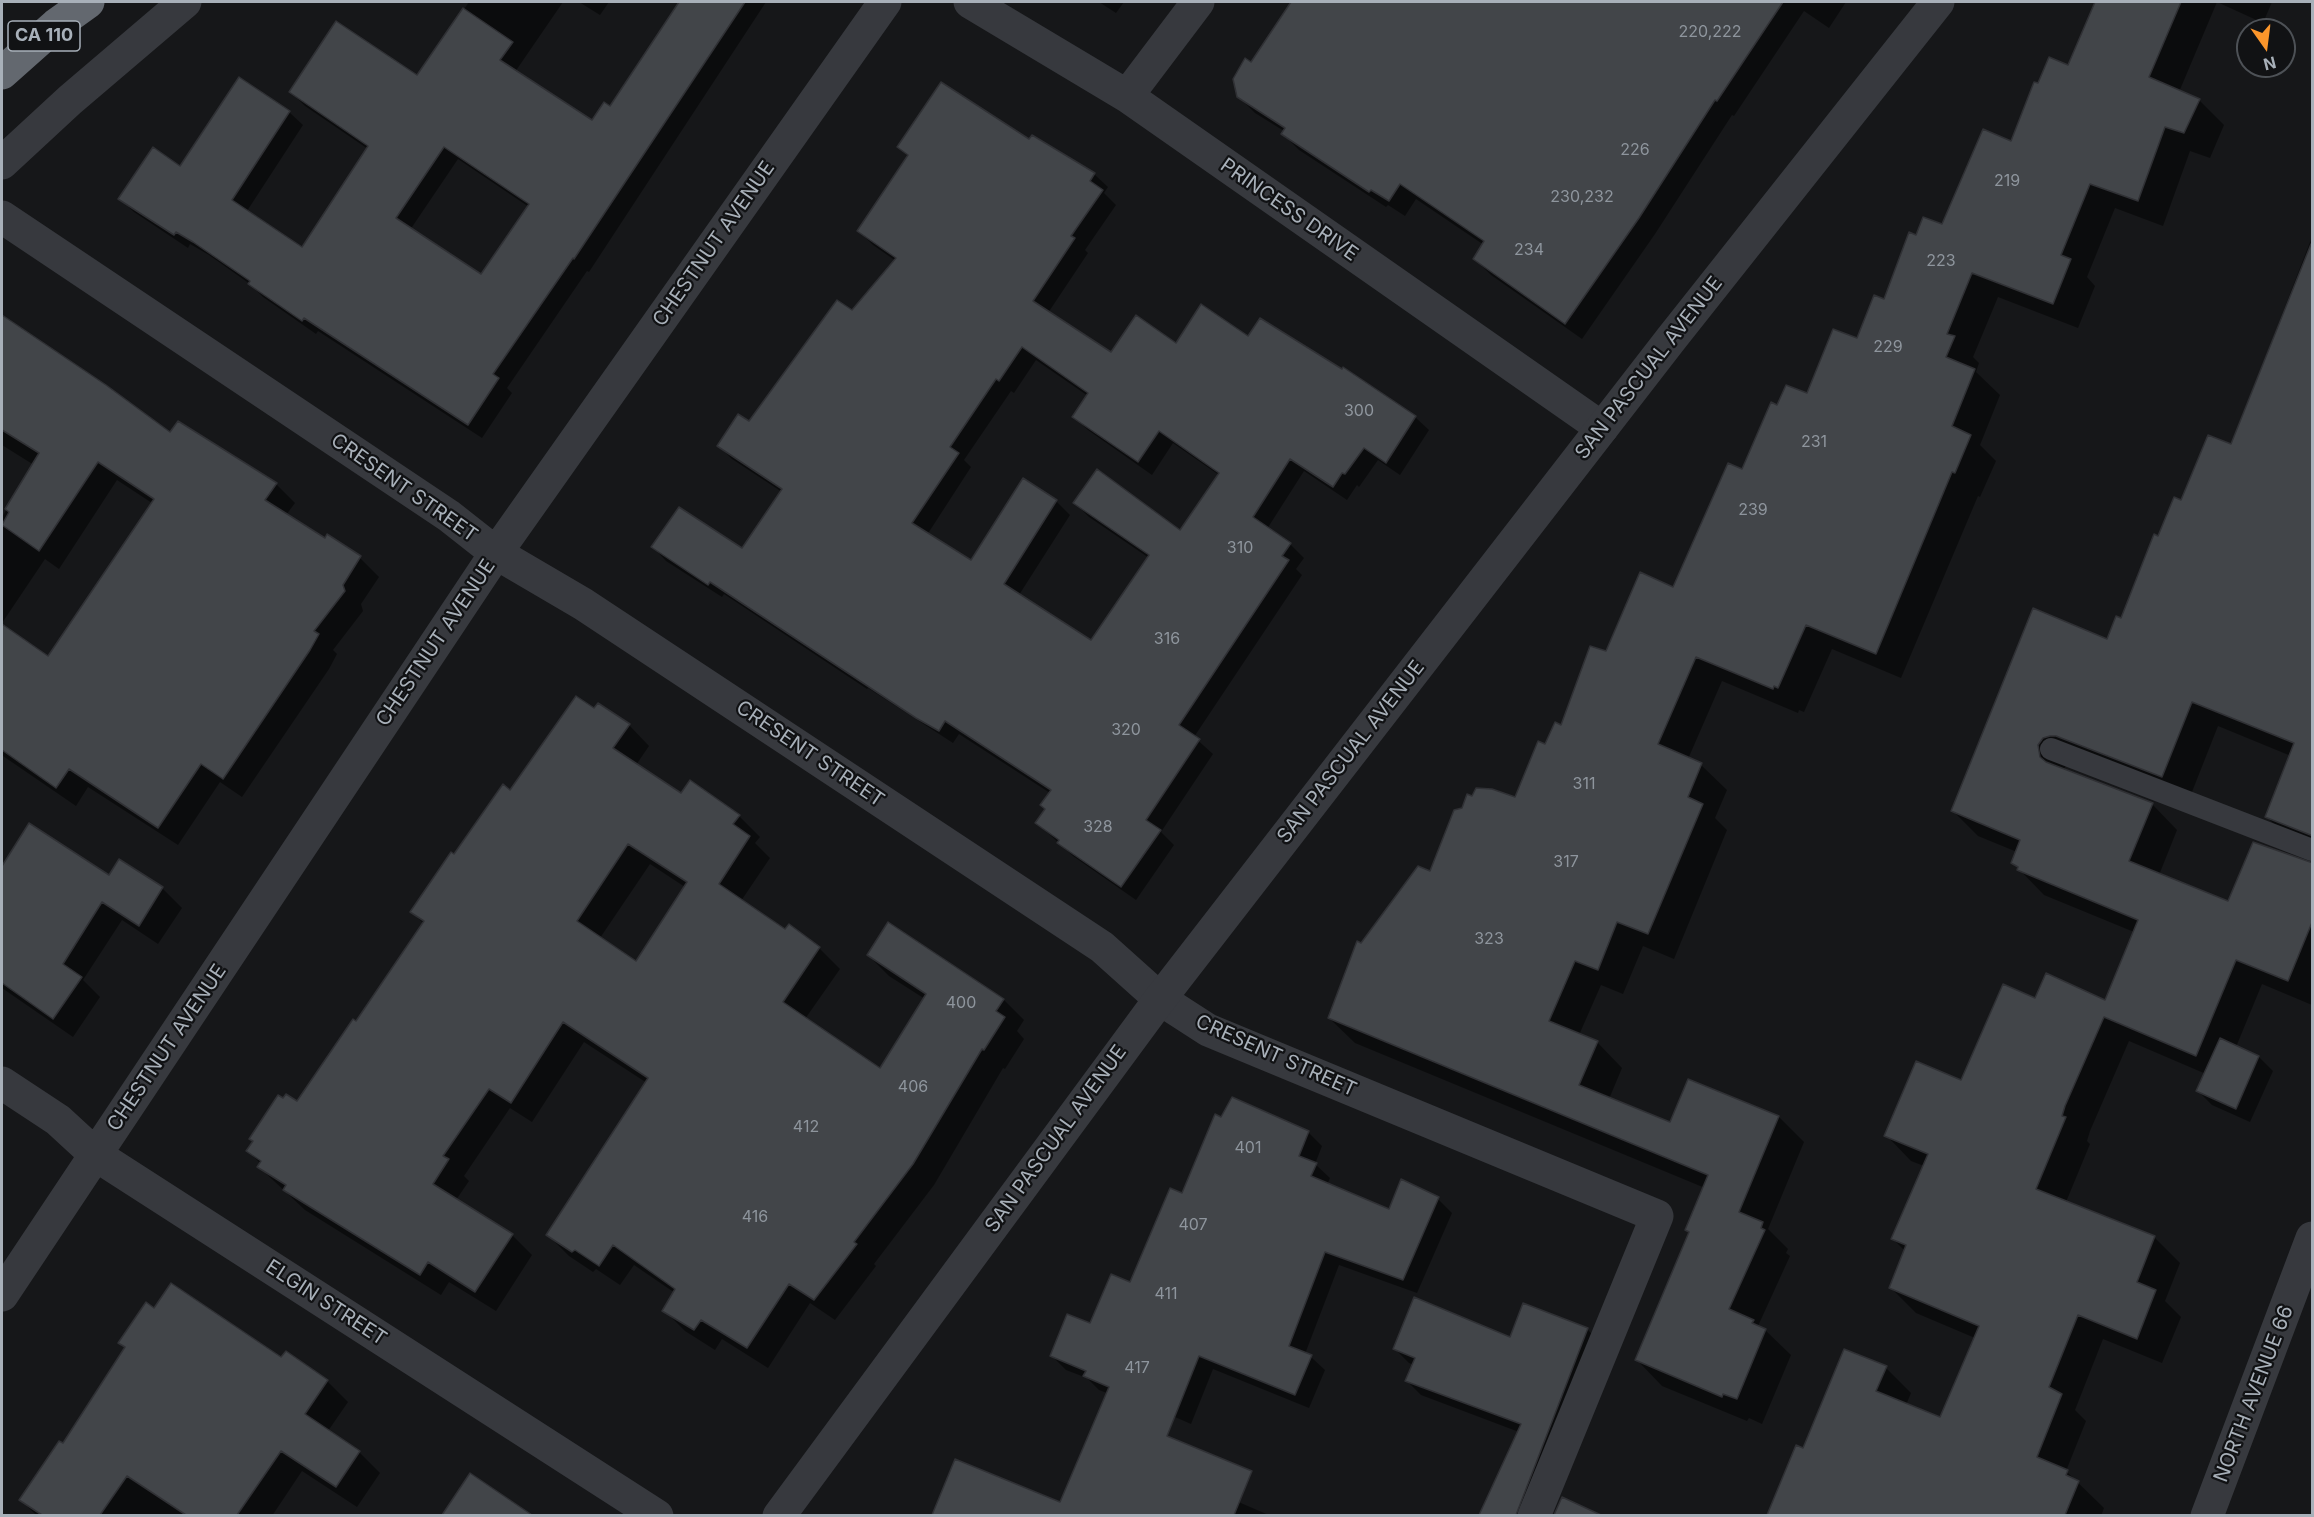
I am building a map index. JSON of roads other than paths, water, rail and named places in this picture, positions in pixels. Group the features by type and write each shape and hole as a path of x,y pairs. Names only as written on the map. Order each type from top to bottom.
{"highway":[{"name":"CA 110","path":"2,73 56,25 88,2"}],"street":[{"path":"2,163 70,100 185,2"},
{"name":"CHESTNUT AVENUE","path":"2,1295 496,553 885,2"},
{"name":"PRINCESS DRIVE","path":"970,2 1127,96 1602,428"},
{"path":"1127,96 1198,2"},
{"name":"SAN PASCUAL AVENUE","path":"779,1515 1160,999 1602,428 1938,2"},
{"name":"CRESENT STREET","path":"2,217 449,516 496,553 583,604 1102,947 1160,999 1208,1030 1657,1216 1534,1515"},
{"name":"ELGIN STREET","path":"2,1083 58,1120 96,1155 657,1515"},
{"name":"NORTH AVENUE 66","path":"2207,1515 2313,1238"}],"lane":[{"path":"2051,749 2313,850"}]}
